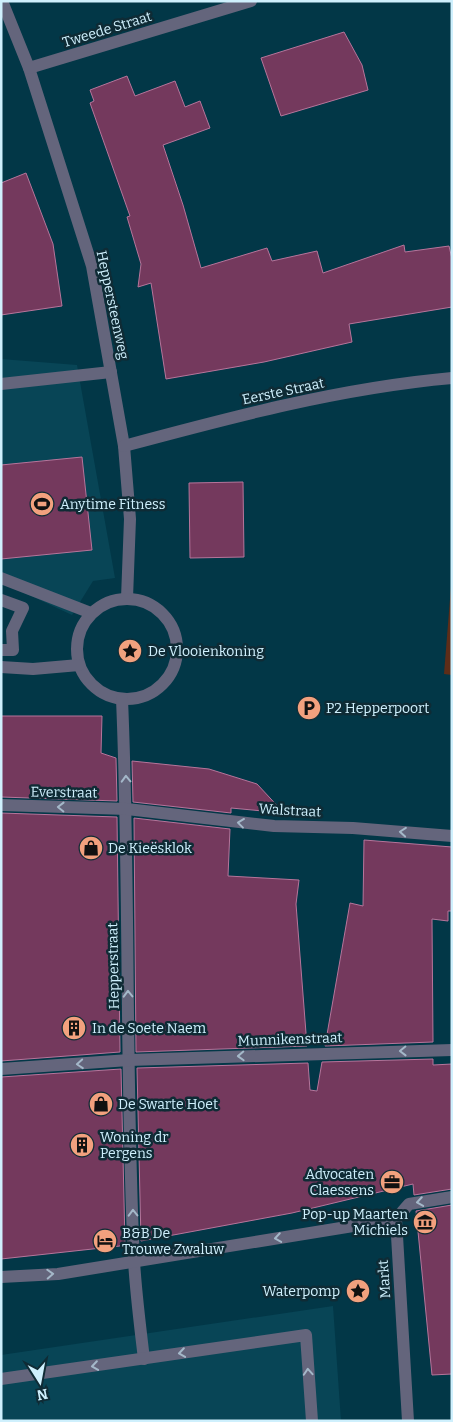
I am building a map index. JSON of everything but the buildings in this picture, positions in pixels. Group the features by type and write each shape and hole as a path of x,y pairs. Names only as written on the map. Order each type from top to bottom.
{"street":[{"name":"Heppersteenweg","path":"2,1 29,68 92,266 124,446 130,519 127,598"},
{"name":"Tweede Straat","path":"29,68 251,1"},
{"path":"1,384 111,372"},
{"name":"Eerste Straat","path":"124,446 312,399 368,389 452,378"},
{"path":"1,578 91,613"},
{"path":"127,598 153,605 163,613 171,624 178,644 175,664 165,682 148,695 122,699 108,696 96,689 85,678 79,665 77,643 81,627 91,613 108,602 127,598"},
{"path":"1,600 24,608 12,631 13,650 1,650"},
{"path":"1,667 33,668 79,665"},
{"name":"Hepperstraat","path":"122,699 127,809 129,1060 134,1262"},
{"name":"Everstraat","path":"1,806 127,809"},
{"name":"Walstraat","path":"127,809 274,826 353,828 452,836"},
{"name":"Munnikenstraat","path":"1,1069 129,1060 452,1050"},
{"path":"1,1276 58,1274 396,1219 409,1204 452,1197"},
{"name":"Markt","path":"396,1219 408,1421"},
{"path":"134,1262 144,1359"},
{"path":"1,1379 306,1335 312,1421"}],"shaded area":[{"path":"1,359 77,365 115,578 93,581 72,615 1,582"},
{"path":"452,574 452,675 444,674"},
{"path":"333,1306 341,1421 1,1421 1,1355"}],"place":[{"name":"Anytime Fitness","path":"42,504"},
{"name":"De Vlooienkoning","path":"130,651"},
{"name":"P2 Hepperpoort","path":"309,708"},
{"name":"De Kieësklok","path":"91,848"},
{"name":"In de Soete Naem","path":"74,1028"},
{"name":"De Swarte Hoet","path":"101,1104"},
{"name":"Woning dr Pergens","path":"82,1145"},
{"name":"Advocaten Claessens","path":"392,1182"},
{"name":"Pop-up Maarten Michiels","path":"425,1222"},
{"name":"B&B De Trouwe Zwaluw","path":"105,1241"},
{"name":"Waterpomp","path":"358,1291"}]}
